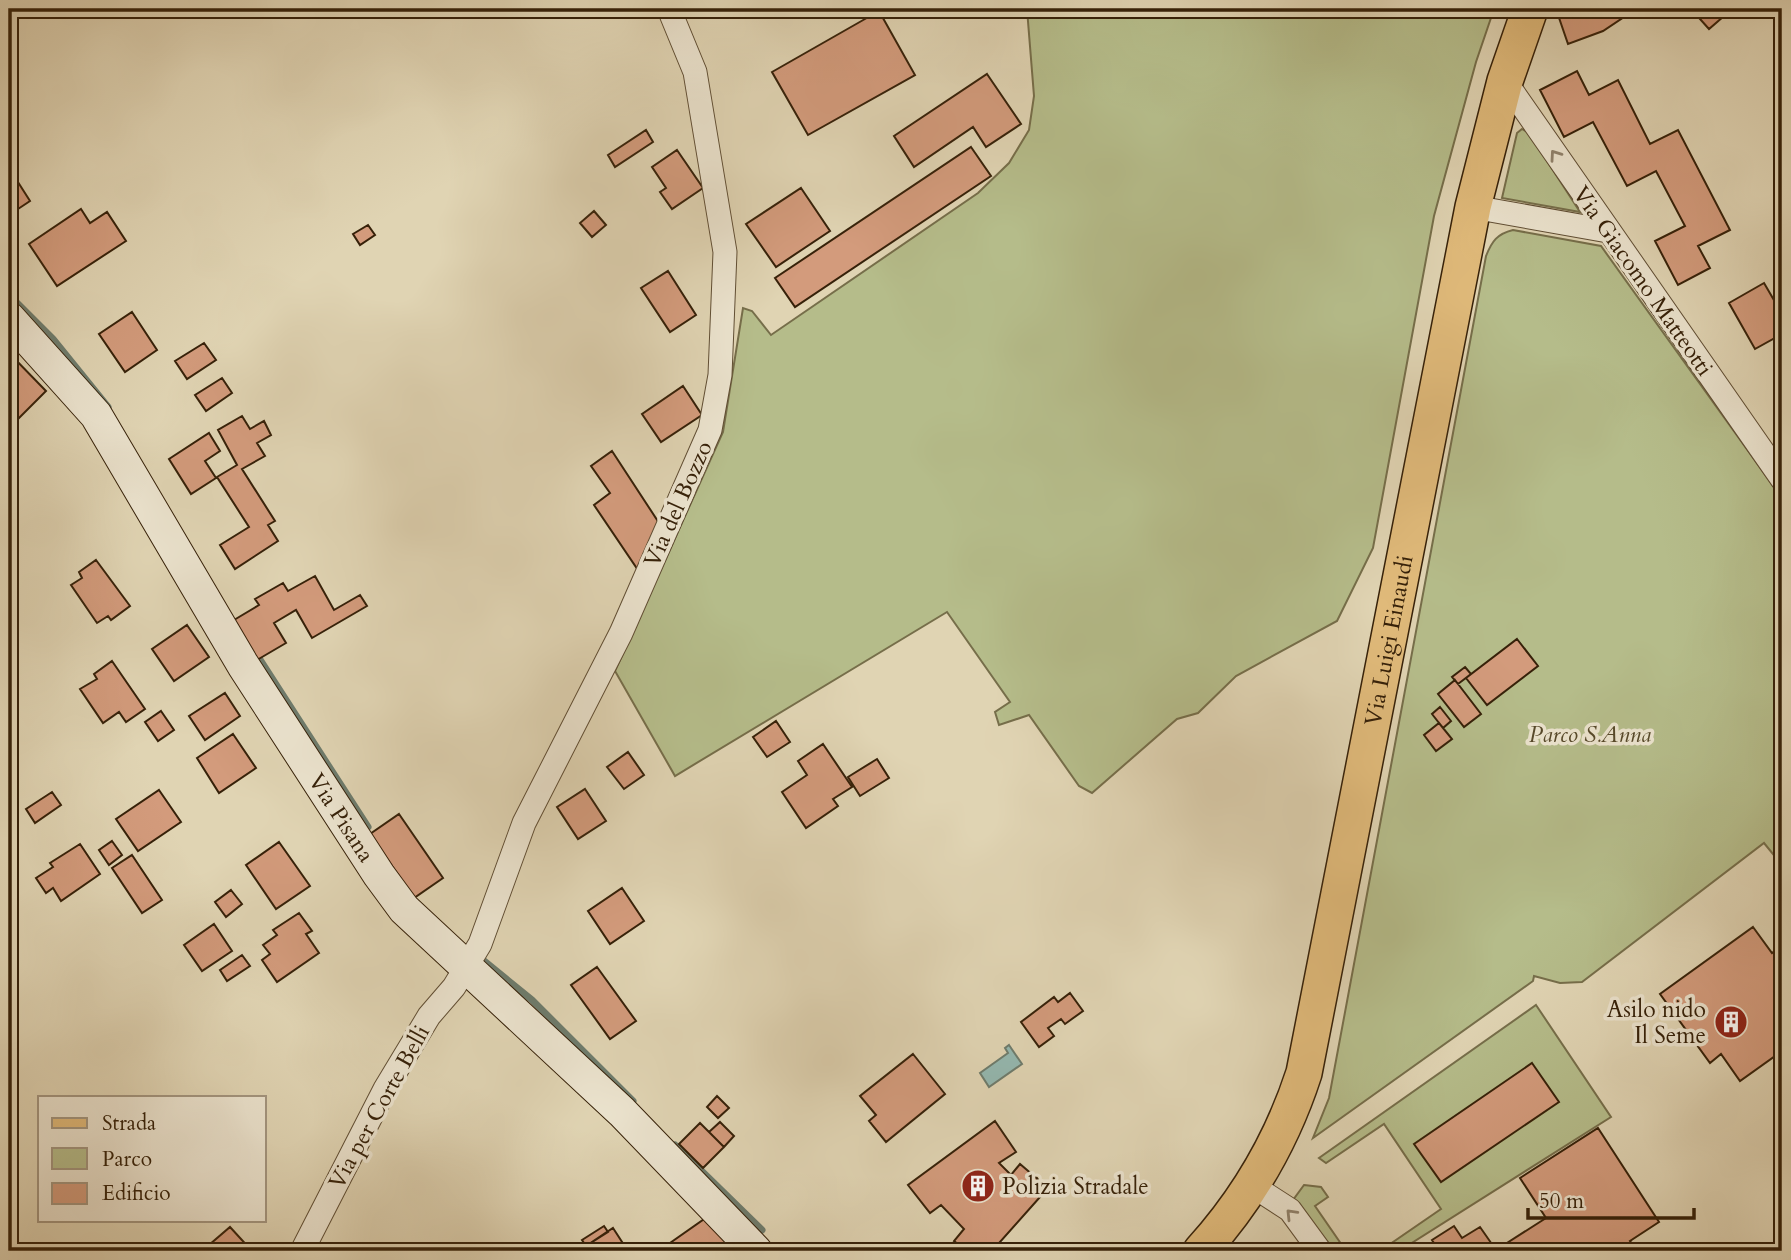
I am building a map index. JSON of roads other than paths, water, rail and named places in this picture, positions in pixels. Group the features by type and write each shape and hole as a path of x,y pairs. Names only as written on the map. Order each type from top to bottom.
{"main road":[{"name":"Via Luigi Einaudi","path":"1201,1251 1253,1186 1294,1105 1315,1025 1473,207 1505,81 1530,9"},
{"name":"Via Pisana","path":"9,318 96,415 243,665 379,876 404,909 473,957 756,1251"}],"street":[{"name":"Via del Bozzo","path":"473,957 524,823 621,634 710,429 720,375 725,252 695,72 669,9"},
{"name":"Via Giacomo Matteotti","path":"1505,81 1782,480"},
{"path":"1473,207 1608,231"},
{"name":"Via per Corte Belli","path":"302,1251 385,1089 429,1016 473,957"},
{"path":"1253,1186 1290,1210 1321,1251"}],"water":[{"path":"1009,1045 1022,1064 989,1087 980,1073 1008,1053 1005,1048"}],"waterway":[{"path":"9,295 53,339 108,407"},
{"path":"255,652 368,827"},
{"path":"478,956 532,1000 633,1101"},
{"path":"675,1145 762,1230"}],"place":[{"name":"Asilo nido Il Seme","path":"1731,1022"},
{"name":"Polizia Stradale","path":"978,1186"}],"park label":[{"name":"Parco S.Anna","path":"1590,734"}]}
